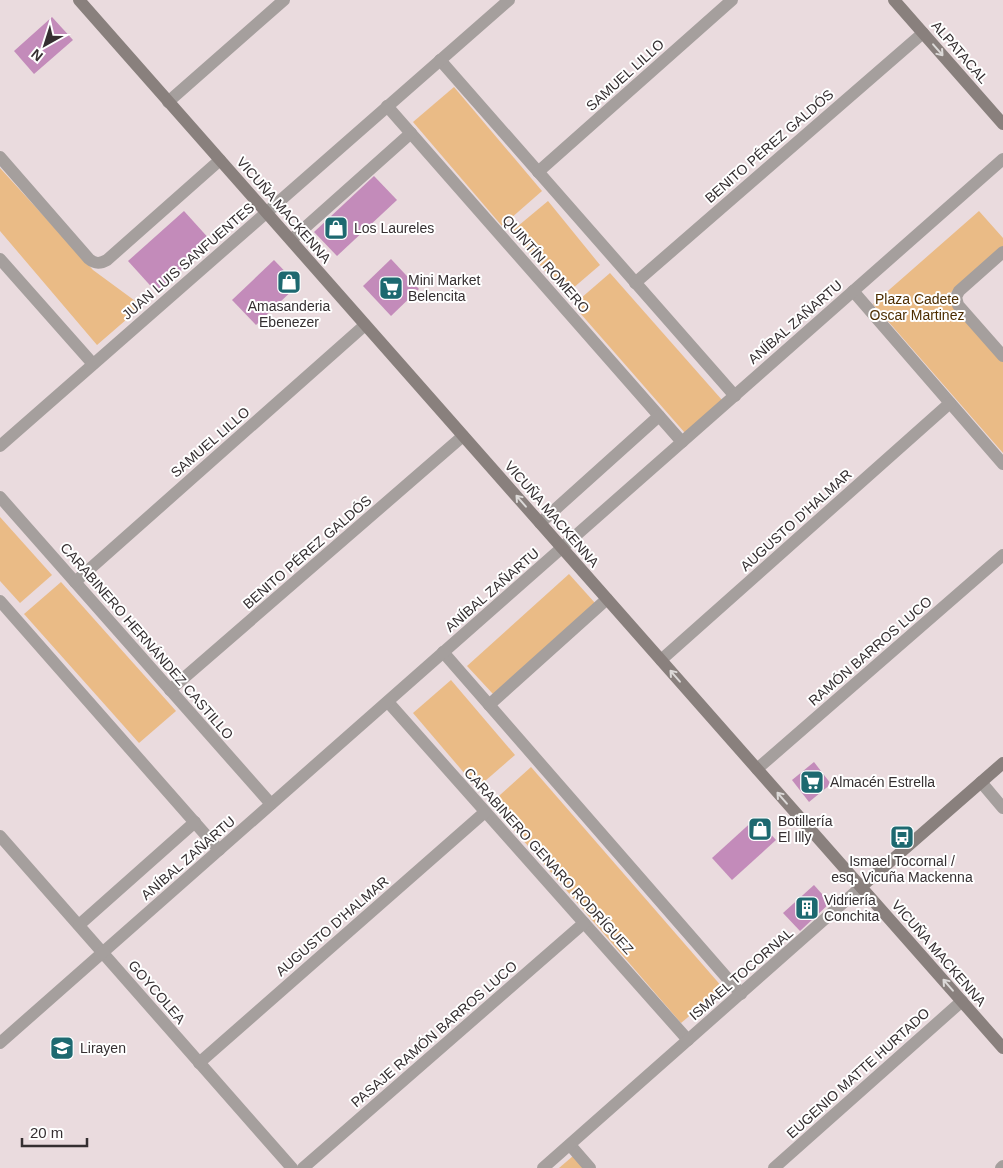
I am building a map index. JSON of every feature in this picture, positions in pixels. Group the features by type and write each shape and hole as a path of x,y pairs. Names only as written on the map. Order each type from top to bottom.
{"main road":[{"name":"VICUÑA MACKENNA","path":"79,0 1003,1048"},
{"name":"ALPATACAL","path":"894,0 1003,124"},
{"name":"ISMAEL TOCORNAL","path":"861,887 1003,763"}],"street":[{"path":"168,102 284,0"},
{"name":"JUAN LUIS SANFUENTES","path":"0,446 509,0"},
{"name":"SAMUEL LILLO","path":"538,172 732,0"},
{"name":"BENITO PÉREZ GALDÓS","path":"635,283 922,33"},
{"path":"440,60 734,396"},
{"name":"QUINTÍN ROMERO","path":"387,106 682,442"},
{"path":"290,240 411,133"},
{"path":"0,157 89,259 97,263 107,260 220,160"},
{"name":"ANÍBAL ZAÑARTU","path":"0,1044 1003,159"},
{"path":"1003,252 959,291 956,297 958,305 1003,356"},
{"path":"0,259 93,364"},
{"path":"853,291 1003,464"},
{"name":"SAMUEL LILLO","path":"75,582 366,325"},
{"name":"AUGUSTO D'HALMAR","path":"661,660 950,403"},
{"path":"540,523 660,416"},
{"name":"BENITO PÉREZ GALDÓS","path":"170,690 463,436"},
{"name":"CARABINERO HERNÁNDEZ CASTILLO","path":"0,497 271,804"},
{"name":"RAMÓN BARROS LUCO","path":"757,770 1003,555"},
{"path":"489,705 608,600"},
{"path":"0,601 219,850"},
{"path":"444,652 741,994"},
{"name":"CARABINERO GENARO RODRÍGUEZ","path":"388,702 688,1040"},
{"path":"981,782 1003,808"},
{"name":"AUGUSTO D'HALMAR","path":"199,1063 485,812"},
{"name":"ANÍBAL ZAÑARTU","path":"79,925 195,822"},
{"name":"GOYCOLEA","path":"0,836 199,1063 284,1165"},
{"name":"ISMAEL TOCORNAL","path":"543,1168 861,887"},
{"name":"PASAJE RAMÓN BARROS LUCO","path":"303,1168 584,923"},
{"name":"EUGENIO MATTE HURTADO","path":"774,1168 962,1001"},
{"path":"570,1145 590,1168"}],"green space":[{"path":"454,87 542,191 502,226 413,122"},
{"path":"0,168 93,270 142,306 97,345 0,231"},
{"path":"548,201 600,265 565,295 512,231"},
{"name":"Plaza Cadete Oscar Martinez","path":"979,211 1003,238 1003,247 947,296 1003,361 1003,453 873,304"},
{"path":"610,273 722,400 685,433 573,305"},
{"path":"0,517 52,575 20,603 0,581"},
{"path":"569,574 595,603 493,694 467,666"},
{"path":"61,582 176,711 139,743 24,614"},
{"path":"451,680 515,755 477,788 413,713"},
{"path":"531,767 723,988 681,1023 491,803"},
{"path":"573,1156 583,1168 559,1168"}],"building":[{"path":"52,17 73,40 34,74 14,51"},
{"path":"374,176 397,200 337,256 314,232"},
{"path":"184,211 212,242 157,293 128,261"},
{"name":"Mini Market Belencita","path":"391,259 419,289 391,316 363,286"},
{"path":"274,260 298,285 256,325 232,300"},
{"name":"Almacén Estrella","path":"814,762 831,784 809,802 792,780"},
{"path":"756,818 776,840 732,880 712,858"},
{"name":"Vidriería Conchita","path":"814,885 830,903 800,931 783,913"}],"place":[{"name":"Los Laureles","path":"336,228"},
{"name":"Amasanderia Ebenezer","path":"289,282"},
{"name":"Mini Market Belencita","path":"391,288"},
{"name":"Almacén Estrella","path":"812,782"},
{"name":"Botillería El Illy","path":"760,829"},
{"name":"Ismael Tocornal / esq. Vicuña Mackenna","path":"902,837"},
{"name":"Vidriería Conchita","path":"807,908"},
{"name":"Lirayen","path":"62,1048"}]}
